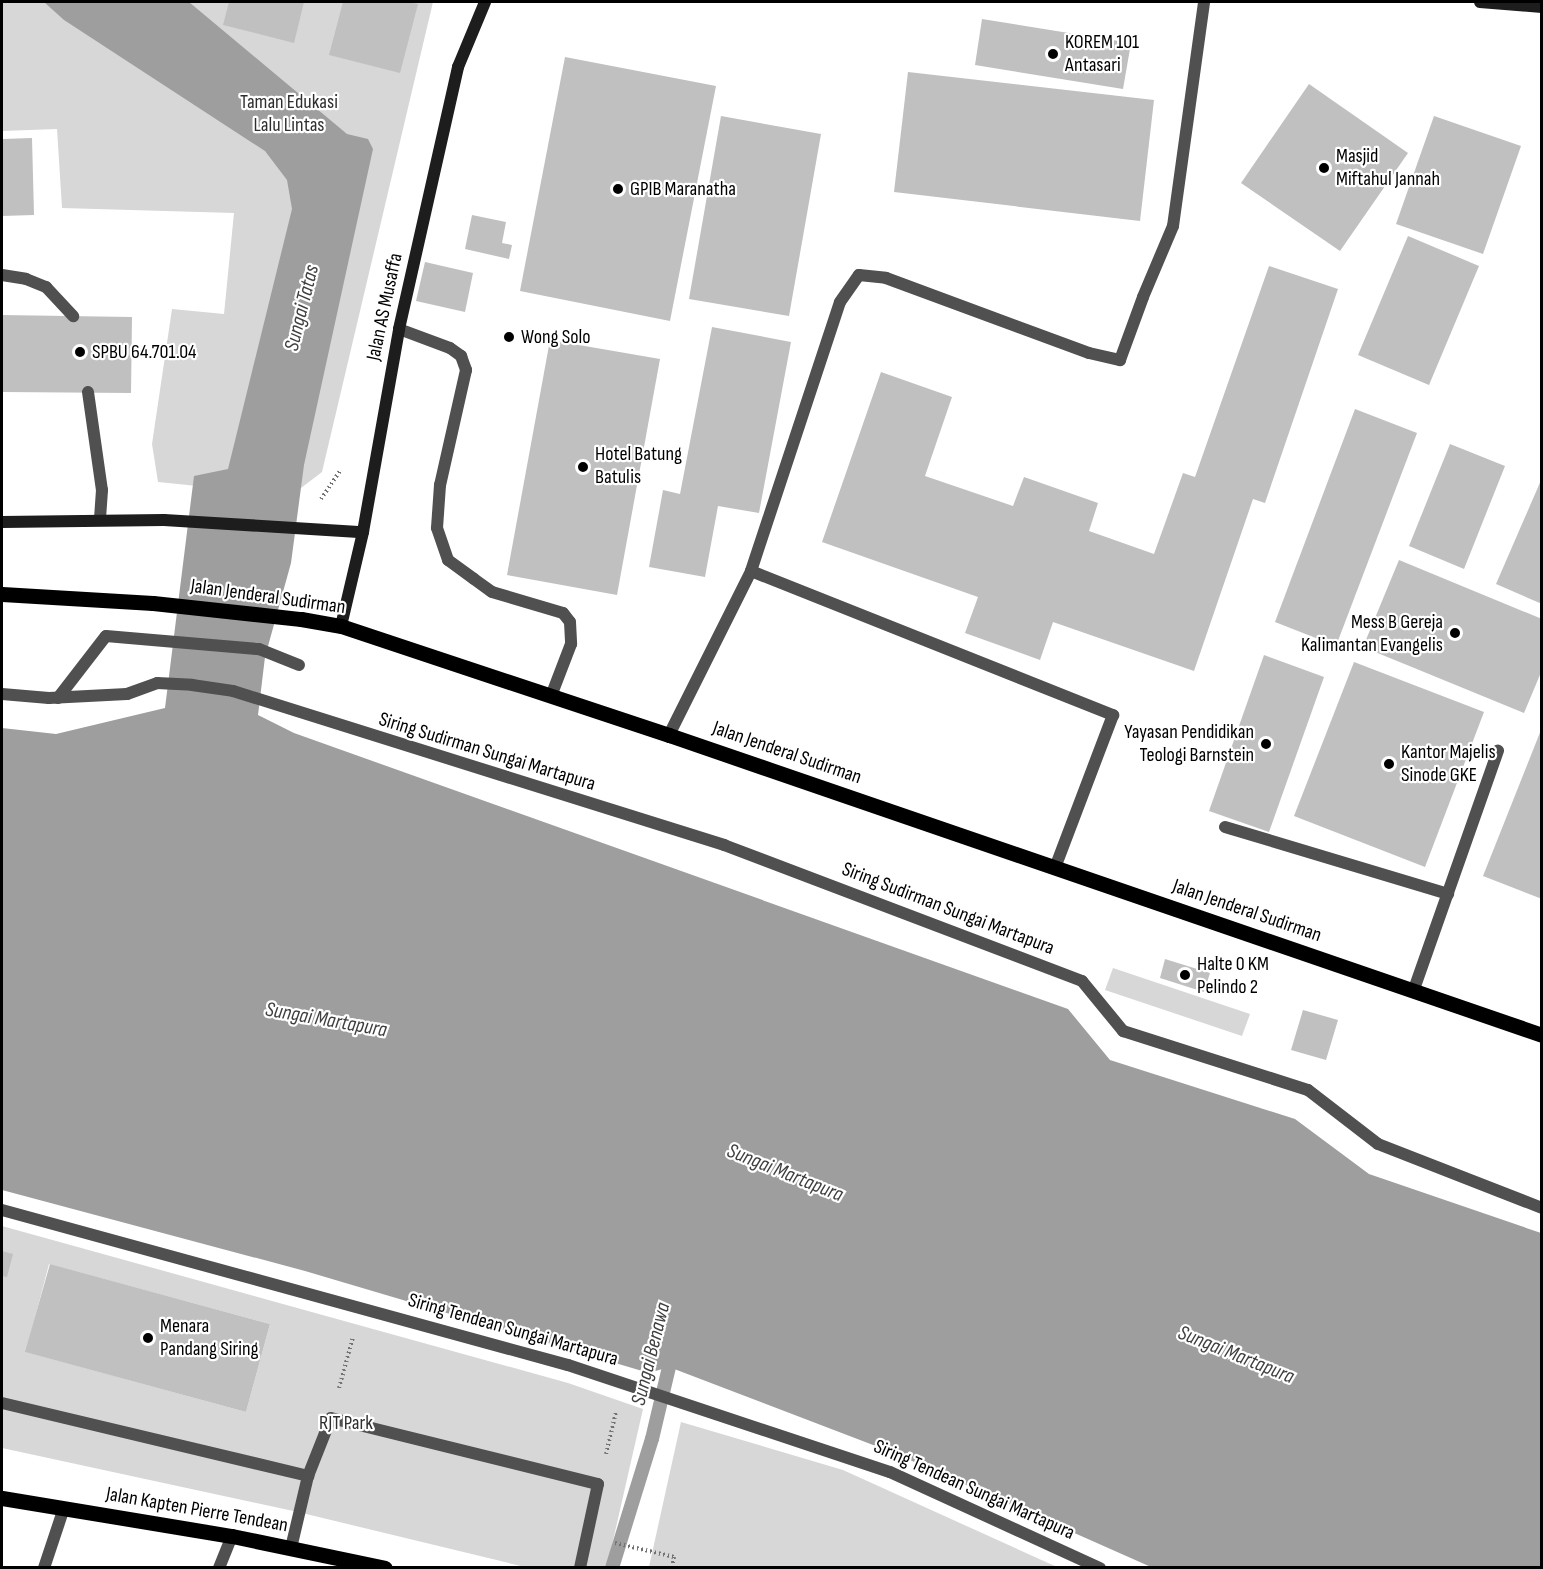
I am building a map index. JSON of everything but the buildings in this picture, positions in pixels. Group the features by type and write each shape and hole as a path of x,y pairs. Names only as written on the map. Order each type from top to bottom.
{"main road":[{"name":"Jalan AS Musaffa","path":"341,626 363,532 399,329 458,67 485,2"},
{"path":"1480,2 1542,7"},
{"path":"2,522 164,520 363,532"},
{"name":"Jalan Jenderal Sudirman","path":"2,594 153,603 301,619 341,626 669,735 1542,1035"},
{"name":"Jalan Kapten Pierre Tendean","path":"2,1498 232,1536 383,1567"}],"street":[{"path":"669,735 751,571 840,302 859,275 886,279 1089,353 1120,360 1173,226 1204,2"},
{"path":"2,275 26,279 46,287 73,316"},
{"path":"399,329 450,348 461,356 466,370 440,485 437,528 448,560 492,592 563,613 570,622 571,644 551,696"},
{"path":"88,392 102,490 100,519"},
{"path":"751,571 1113,715 1055,868"},
{"path":"2,694 58,698 106,636 259,649 299,665"},
{"name":"Siring Sudirman Sungai Martapura","path":"58,698 127,694 157,683 232,691 723,845 1082,981 1123,1031 1308,1090 1378,1144 1542,1208"},
{"path":"1413,992 1498,751"},
{"path":"1225,827 1448,894"},
{"name":"Siring Tendean Sungai Martapura","path":"2,1210 360,1307 623,1382 890,1472 1100,1568"},
{"path":"2,1402 308,1476"},
{"path":"291,1548 308,1476 331,1418 598,1484 580,1568"},
{"path":"44,1568 64,1508"},
{"path":"219,1568 232,1536"}],"path":[{"path":"331,1418 360,1307"},
{"path":"598,1484 623,1382"},
{"path":"609,1541 674,1557 672,1568"}],"green space":[{"name":"Taman Edukasi Lalu Lintas","path":"2,2 433,2 322,472 301,488 287,495 158,482 152,444 172,309 224,314 234,213 62,208 57,129 2,131"},
{"path":"1113,968 1250,1014 1242,1036 1105,990"},
{"name":"RJT Park","path":"2,1226 568,1383 643,1409 607,1567 525,1567 298,1512 2,1448","holes":["49,1264 270,1324 246,1412 26,1352"]},
{"path":"681,1422 843,1470 1057,1567 649,1567"}],"water":[{"path":"44,2 189,2 347,134 368,139 373,149 304,465 291,563 265,657 258,715 294,733 1068,1009 1110,1060 1295,1119 1369,1174 1541,1233 1541,1567 1151,1567 894,1453 669,1367 649,1373 305,1271 2,1190 2,728 56,734 165,708 194,476 228,469 292,209 287,180 265,151 64,20"}],"waterway":[{"name":"Sungai Benawa","path":"612,1568 652,1439 673,1350"}],"place":[{"name":"KOREM 101 Antasari","path":"1053,54"},
{"name":"Masjid Miftahul Jannah","path":"1324,168"},
{"name":"GPIB Maranatha","path":"618,189"},
{"name":"Wong Solo","path":"509,337"},
{"name":"SPBU 64.701.04","path":"80,352"},
{"name":"Hotel Batung Batulis","path":"583,467"},
{"name":"Mess B Gereja Kalimantan Evangelis","path":"1455,633"},
{"name":"Yayasan Pendidikan Teologi Barnstein","path":"1266,744"},
{"name":"Kantor Majelis Sinode GKE","path":"1389,764"},
{"name":"Halte 0 KM Pelindo 2","path":"1185,975"},
{"name":"Menara Pandang Siring","path":"148,1338"}],"water label":[{"name":"Sungai Tatas","path":"302,308"},
{"name":"Sungai Martapura","path":"326,1020"},
{"name":"Sungai Martapura","path":"785,1173"},
{"name":"Sungai Martapura","path":"1236,1355"}]}
